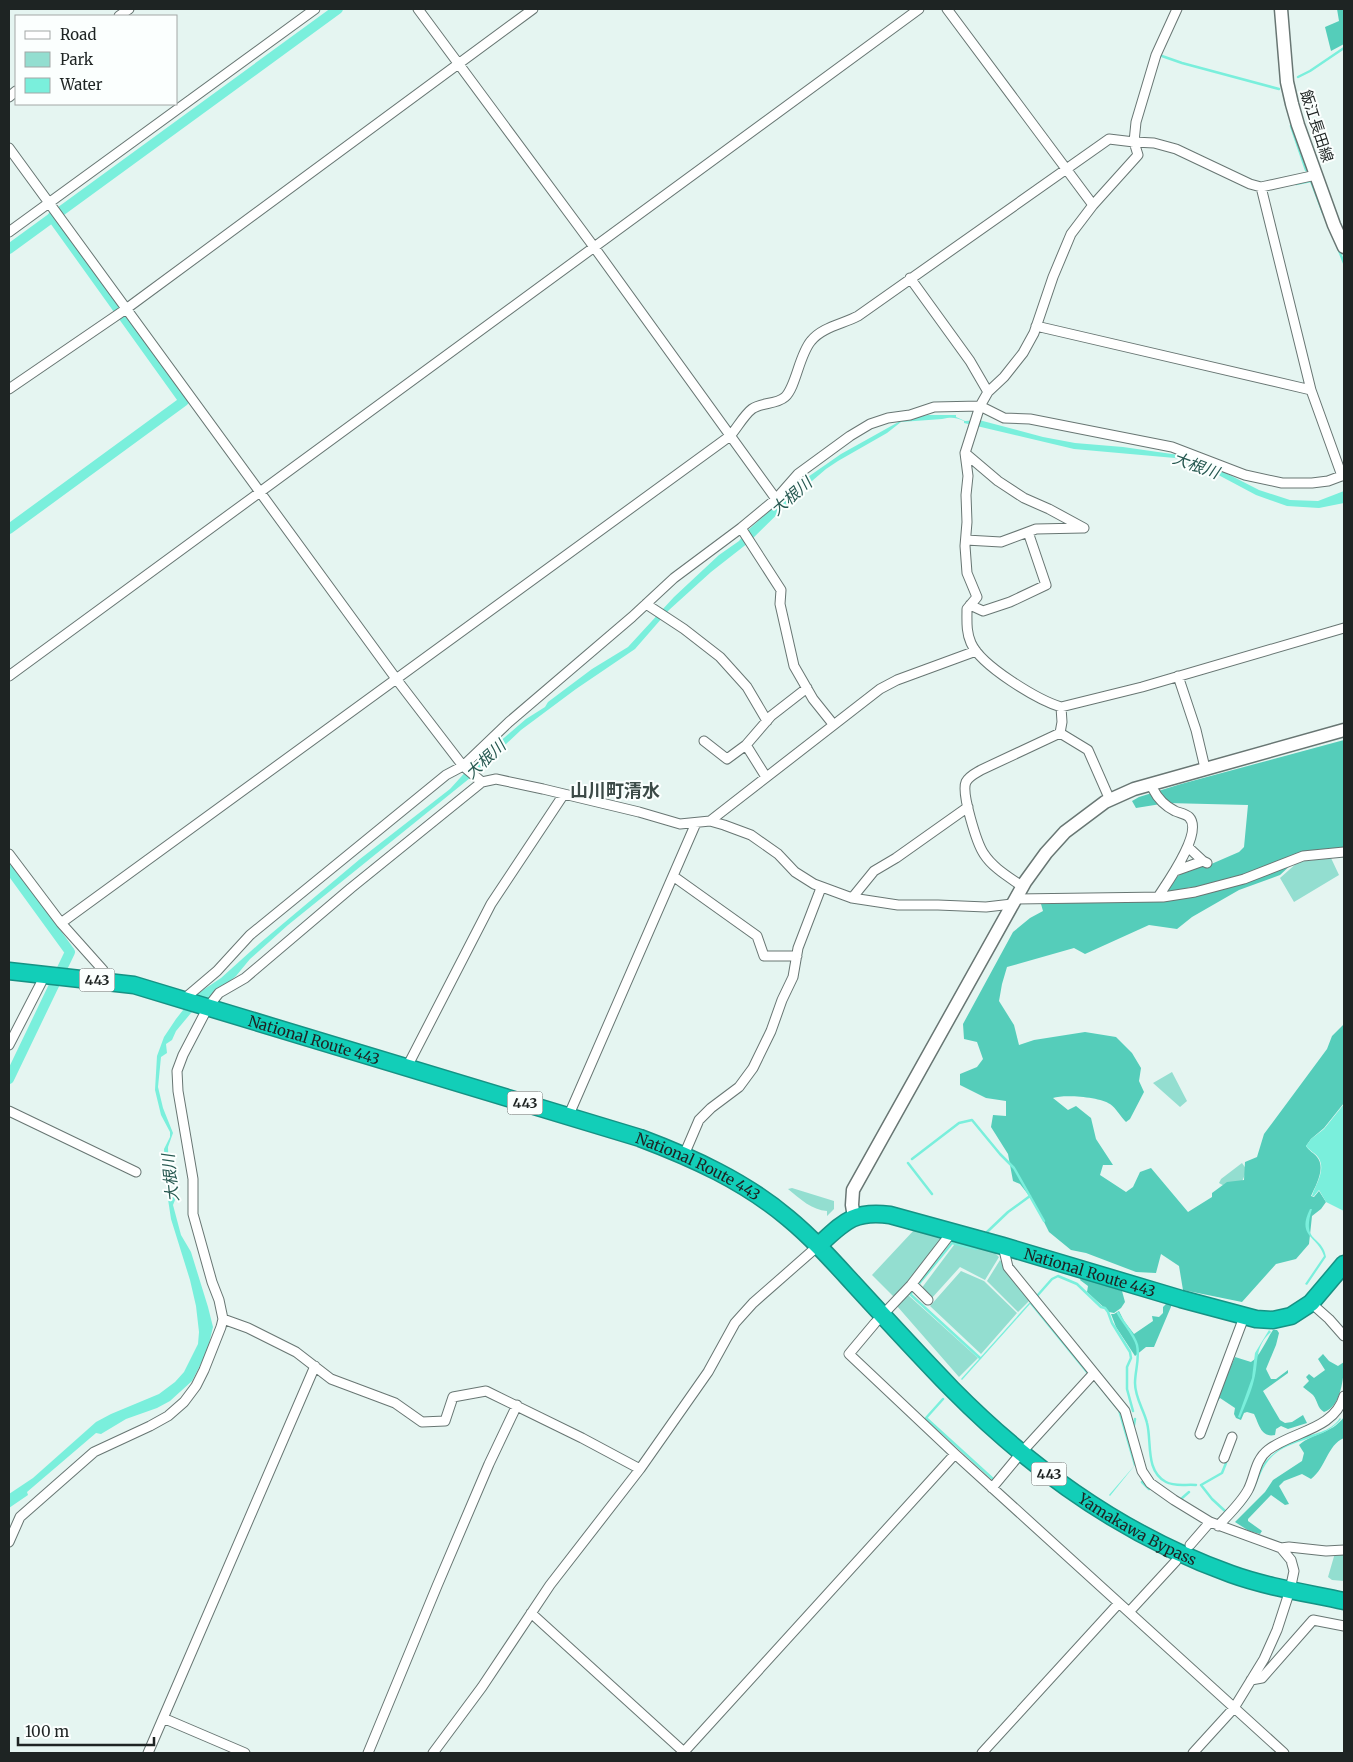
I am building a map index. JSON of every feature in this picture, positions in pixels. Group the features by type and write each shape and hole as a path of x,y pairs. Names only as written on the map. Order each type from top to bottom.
{"highway":[{"name":"National Route 443","path":"9,971 134,985 640,1138 684,1154 718,1171 787,1217 819,1245 854,1217 876,1213 890,1214 1244,1317 1273,1320 1291,1316 1311,1303 1344,1264"},
{"name":"Yamakawa Bypass","path":"819,1245 954,1390 1021,1452 1074,1493 1135,1531 1231,1575 1344,1601"}],"street":[{"path":"9,232 315,9"},
{"path":"418,9 594,247 776,499"},
{"path":"9,389 126,309 532,9"},
{"path":"9,676 919,9"},
{"path":"947,9 1093,205"},
{"path":"1177,9 1156,55 1136,122 1134,142 1138,154 1093,205 1071,234 1053,277 1036,326 1022,353 1004,377 988,392 980,406 965,453 968,476 966,495 967,573 977,598 967,609 967,631 976,651 991,666 1018,686 1053,705 1061,707 1178,676 1344,628"},
{"name":"飯江長田線","path":"1281,9 1287,82 1298,125 1334,225 1344,247"},
{"path":"61,923 730,436 753,408 771,403 785,396 803,353 812,339 831,327 858,316 1110,139 1154,142 1176,149 1261,188 1316,175"},
{"path":"9,148 397,680 464,766 482,782"},
{"path":"184,1000 217,971 250,935 446,775 464,766 509,722 557,683 674,578 742,530 776,499 798,474 850,436 870,424 888,418 910,415 934,406 980,406 1004,418 1030,419 1172,448 1245,475 1282,483 1328,481 1343,475 1311,390 1261,188"},
{"path":"910,278 970,361 988,392"},
{"path":"1036,326 1311,390"},
{"path":"965,453 998,482 1024,498 1084,528 1036,529 1001,542 966,540"},
{"path":"742,530 780,590 780,604 794,666 813,700 833,724"},
{"path":"970,605 983,611 1010,602 1046,585 1028,532"},
{"path":"646,604 684,629 720,657 747,688 767,722"},
{"path":"710,822 880,689 897,680 976,651"},
{"path":"1178,676 1196,730 1205,768"},
{"path":"704,741 727,759 746,745 767,722 807,688"},
{"path":"1060,733 1062,722 1061,707"},
{"path":"854,1217 852,1206 853,1190 1014,902 1046,853 1065,832 1092,811 1134,789 1344,730"},
{"path":"1060,733 1088,750 1110,800"},
{"path":"1023,887 1001,871 984,854 976,836 968,807 965,784 969,778 981,770 1060,733"},
{"path":"746,745 766,777"},
{"path":"9,1542 20,1517 94,1452 168,1416 184,1402 196,1386 204,1370 221,1328 223,1319 219,1300 193,1214 193,1179 178,1091 177,1071 183,1055 208,1007 219,993 244,978 482,782 496,779 639,812 680,824 710,822 751,835 778,854 795,872 821,888 852,898 898,905 986,907 1014,902 1158,897 1195,892 1244,879 1303,856 1344,852"},
{"path":"1153,790 1166,806 1187,815 1192,822 1194,831 1175,871 1158,897"},
{"path":"407,1067 491,904 564,794"},
{"path":"852,898 874,871 896,858 968,807"},
{"path":"571,1110 696,823"},
{"path":"1175,871 1205,862 1188,847"},
{"path":"9,854 61,923 103,970 105,981"},
{"path":"672,876 757,936 764,956 797,956"},
{"path":"684,1154 699,1120 711,1108 739,1087 752,1068 771,1031 782,1000 793,977 797,956 821,888"},
{"path":"9,1046 44,974"},
{"path":"9,1111 136,1172"},
{"path":"952,1232 912,1284 849,1354 992,1488 1284,1753"},
{"path":"433,1753 482,1687 550,1585 640,1469 708,1372 735,1323 753,1303 819,1245"},
{"path":"1002,1246 1008,1268 1125,1411 1142,1471 1150,1483 1214,1524 1281,1548 1289,1547 1326,1551 1344,1550"},
{"path":"912,1284 928,1300"},
{"path":"1311,1303 1344,1336"},
{"path":"1200,1434 1244,1317"},
{"path":"223,1319 248,1328 296,1352 330,1379 395,1403 422,1422 445,1420 453,1397 486,1391 517,1405 640,1469"},
{"path":"148,1753 315,1366"},
{"path":"992,1488 1021,1452 1094,1373"},
{"path":"1190,1545 1248,1491 1259,1460 1266,1451 1294,1435 1321,1425 1330,1419 1344,1401"},
{"path":"368,1753 437,1586 517,1405"},
{"path":"1224,1458 1232,1437"},
{"path":"531,1613 684,1753 955,1454"},
{"path":"1193,1753 1234,1708 1264,1659 1277,1630 1294,1571 1291,1560 1281,1548"},
{"path":"1129,1612 1176,1561"},
{"path":"982,1753 1119,1603"},
{"path":"1251,1680 1262,1678 1313,1620 1344,1626"},
{"path":"163,1718 245,1753"}],"green space":[{"path":"1331,858 1339,875 1294,902 1280,878 1298,862"},
{"path":"1172,1072 1187,1101 1180,1107 1153,1083"},
{"path":"1242,1163 1247,1170 1237,1193 1219,1183 1221,1179"},
{"path":"792,1188 834,1201 834,1209 827,1216 827,1211 811,1206 788,1189"},
{"path":"915,1229 944,1238 910,1282 894,1297 872,1275"},
{"path":"957,1241 994,1252 999,1257 985,1280 960,1267 931,1299 921,1289"},
{"path":"1000,1260 1030,1300 1018,1312 987,1281"},
{"path":"961,1271 984,1281 1017,1313 981,1354 930,1306"},
{"path":"908,1295 978,1358 959,1377 897,1306"},
{"path":"1344,1552 1344,1581 1332,1580 1328,1577 1335,1553"}],"shaded area":[{"path":"1337,9 1344,9 1344,44 1331,51 1325,27 1339,21"},
{"path":"1344,740 1344,849 1199,889 1191,887 1164,894 1175,878 1189,869 1209,865 1239,852 1244,847 1248,805 1167,803 1136,808 1132,801 1181,784"},
{"path":"1295,861 1280,875 1239,890 1192,917 1177,929 1149,925 1085,954 1074,948 1007,967 999,1001 1014,1025 1019,1045 1034,1040 1085,1032 1116,1037 1132,1053 1141,1068 1139,1081 1144,1092 1130,1119 1126,1122 1112,1106 1105,1102 1082,1097 1065,1096 1053,1098 1068,1110 1076,1106 1091,1118 1096,1139 1113,1165 1103,1165 1100,1175 1126,1192 1133,1187 1140,1172 1151,1168 1188,1212 1212,1197 1212,1193 1227,1182 1244,1180 1245,1162 1257,1157 1264,1134 1327,1049 1332,1036 1344,1024 1344,1103 1324,1128 1306,1146 1320,1161 1321,1166 1311,1196 1314,1197 1319,1191 1326,1202 1312,1216 1309,1244 1296,1259 1276,1264 1242,1302 1183,1290 1179,1266 1161,1254 1156,1273 1136,1272 1086,1253 1071,1250 1049,1232 1034,1202 1020,1184 1013,1181 1008,1154 991,1127 993,1115 1006,1116 1006,1101 986,1098 960,1085 960,1074 977,1067 983,1059 977,1042 964,1039 963,1024 1013,932 1030,918 1043,911 1041,904 1161,899"},
{"path":"1081,1278 1098,1279 1101,1285 1105,1282 1108,1286 1122,1291 1125,1302 1114,1313 1109,1312 1087,1292 1088,1286 1080,1280"},
{"path":"1168,1300 1173,1302 1154,1347 1146,1347 1135,1356 1116,1327 1111,1314 1119,1311 1134,1334 1153,1321 1152,1316 1159,1317 1163,1313 1163,1307"},
{"path":"1273,1330 1277,1330 1279,1333 1266,1369 1271,1379 1276,1379 1288,1370 1288,1373 1263,1391 1280,1420 1285,1423 1292,1422 1303,1415 1307,1423 1288,1429 1281,1426 1276,1429 1275,1435 1270,1435 1261,1429 1254,1414 1244,1413 1241,1420 1236,1418 1234,1414 1235,1408 1220,1398 1218,1401 1216,1400 1235,1357 1251,1362 1254,1360"},
{"path":"1323,1354 1329,1361 1338,1366 1344,1362 1338,1398 1330,1409 1324,1412 1313,1395 1303,1387 1309,1381 1306,1377 1309,1374 1314,1378 1325,1370 1318,1359"},
{"path":"1344,1417 1344,1438 1338,1441 1330,1451 1316,1474 1311,1479 1302,1474 1284,1481 1279,1486 1289,1504 1285,1505 1271,1495 1248,1519 1248,1521 1262,1531 1260,1534 1249,1531 1235,1522 1265,1492 1273,1480 1302,1461 1304,1453 1299,1445 1333,1427"}],"water":[{"name":"大根川","path":"928,415 956,415 956,417 965,421 979,420 1043,437 1075,443 1123,447 1179,455 1216,468 1259,490 1290,500 1318,501 1344,491 1344,503 1319,508 1287,506 1256,495 1209,470 1175,458 1074,449 964,423 964,421 953,418 901,422 887,433 826,469 748,543 711,572 669,610 635,649 576,689 521,730 470,778 288,925 250,959 236,976 191,1013 176,1031 172,1040 166,1044 167,1053 161,1057 158,1087 163,1108 173,1133 168,1147 169,1181 175,1200 173,1205 181,1235 191,1252 213,1327 207,1352 192,1381 170,1401 157,1408 126,1419 101,1434 96,1433 27,1492 28,1495 9,1508 9,1494 33,1478 96,1422 159,1394 175,1382 184,1372 198,1344 199,1332 196,1306 171,1219 166,1186 164,1149 170,1137 170,1132 161,1115 155,1090 157,1056 164,1037 191,1000 221,978 360,859 450,789 470,767 526,719 545,707 548,702 592,669 628,647 674,597 719,555 739,541 746,532 805,479 841,454 902,420"},
{"path":"1344,1104 1344,1211 1326,1202 1319,1190 1312,1196 1320,1177 1321,1167 1318,1157 1306,1146 1311,1139 1324,1129"},
{"path":"1310,1209 1312,1209 1309,1220 1311,1234 1321,1245 1326,1257 1307,1285 1305,1284 1324,1256 1305,1225"},
{"path":"1030,1302 1088,1372 1087,1374 1030,1304 962,1380 961,1379"},
{"path":"1269,1330 1271,1332 1259,1349 1253,1385 1240,1418 1238,1417 1252,1378 1255,1353"},
{"path":"1095,1380 1120,1410 1135,1465 1110,1496 1134,1466 1118,1411"},
{"path":"1340,1418 1327,1431 1292,1444 1271,1457 1248,1500 1229,1520 1265,1462 1272,1455 1293,1441 1326,1430"}],"waterway":[{"path":"9,249 338,9"},
{"path":"1298,77 1344,48"},
{"path":"1159,55 1279,89"},
{"path":"1291,126 1306,170"},
{"path":"1296,184 1311,181 1323,213"},
{"path":"9,529 184,401 52,217"},
{"path":"1338,248 1344,263"},
{"path":"9,868 70,952 9,1079"},
{"path":"912,1159 959,1123 972,1120 1014,1168 1044,1221"},
{"path":"908,1163 932,1194"},
{"path":"987,1232 1008,1212 1030,1196"},
{"path":"917,1286 952,1243 976,1249"},
{"path":"1038,1298 1037,1296 1052,1279 1058,1276 1077,1284 1101,1307 1105,1308 1130,1352 1131,1358 1127,1367 1127,1389 1133,1411"},
{"path":"914,1290 910,1294 980,1358"},
{"path":"1118,1313 1137,1345 1135,1388 1147,1423 1150,1455 1155,1471 1159,1477 1169,1484 1196,1485"},
{"path":"943,1399 926,1418 993,1479"},
{"path":"1134,1425 1135,1419"},
{"path":"1225,1511 1201,1485 1222,1473 1226,1463"},
{"path":"1142,1482 1149,1489"},
{"path":"1181,1499 1189,1492"}],"district":[{"name":"山川町清水","path":"615,790"}]}
